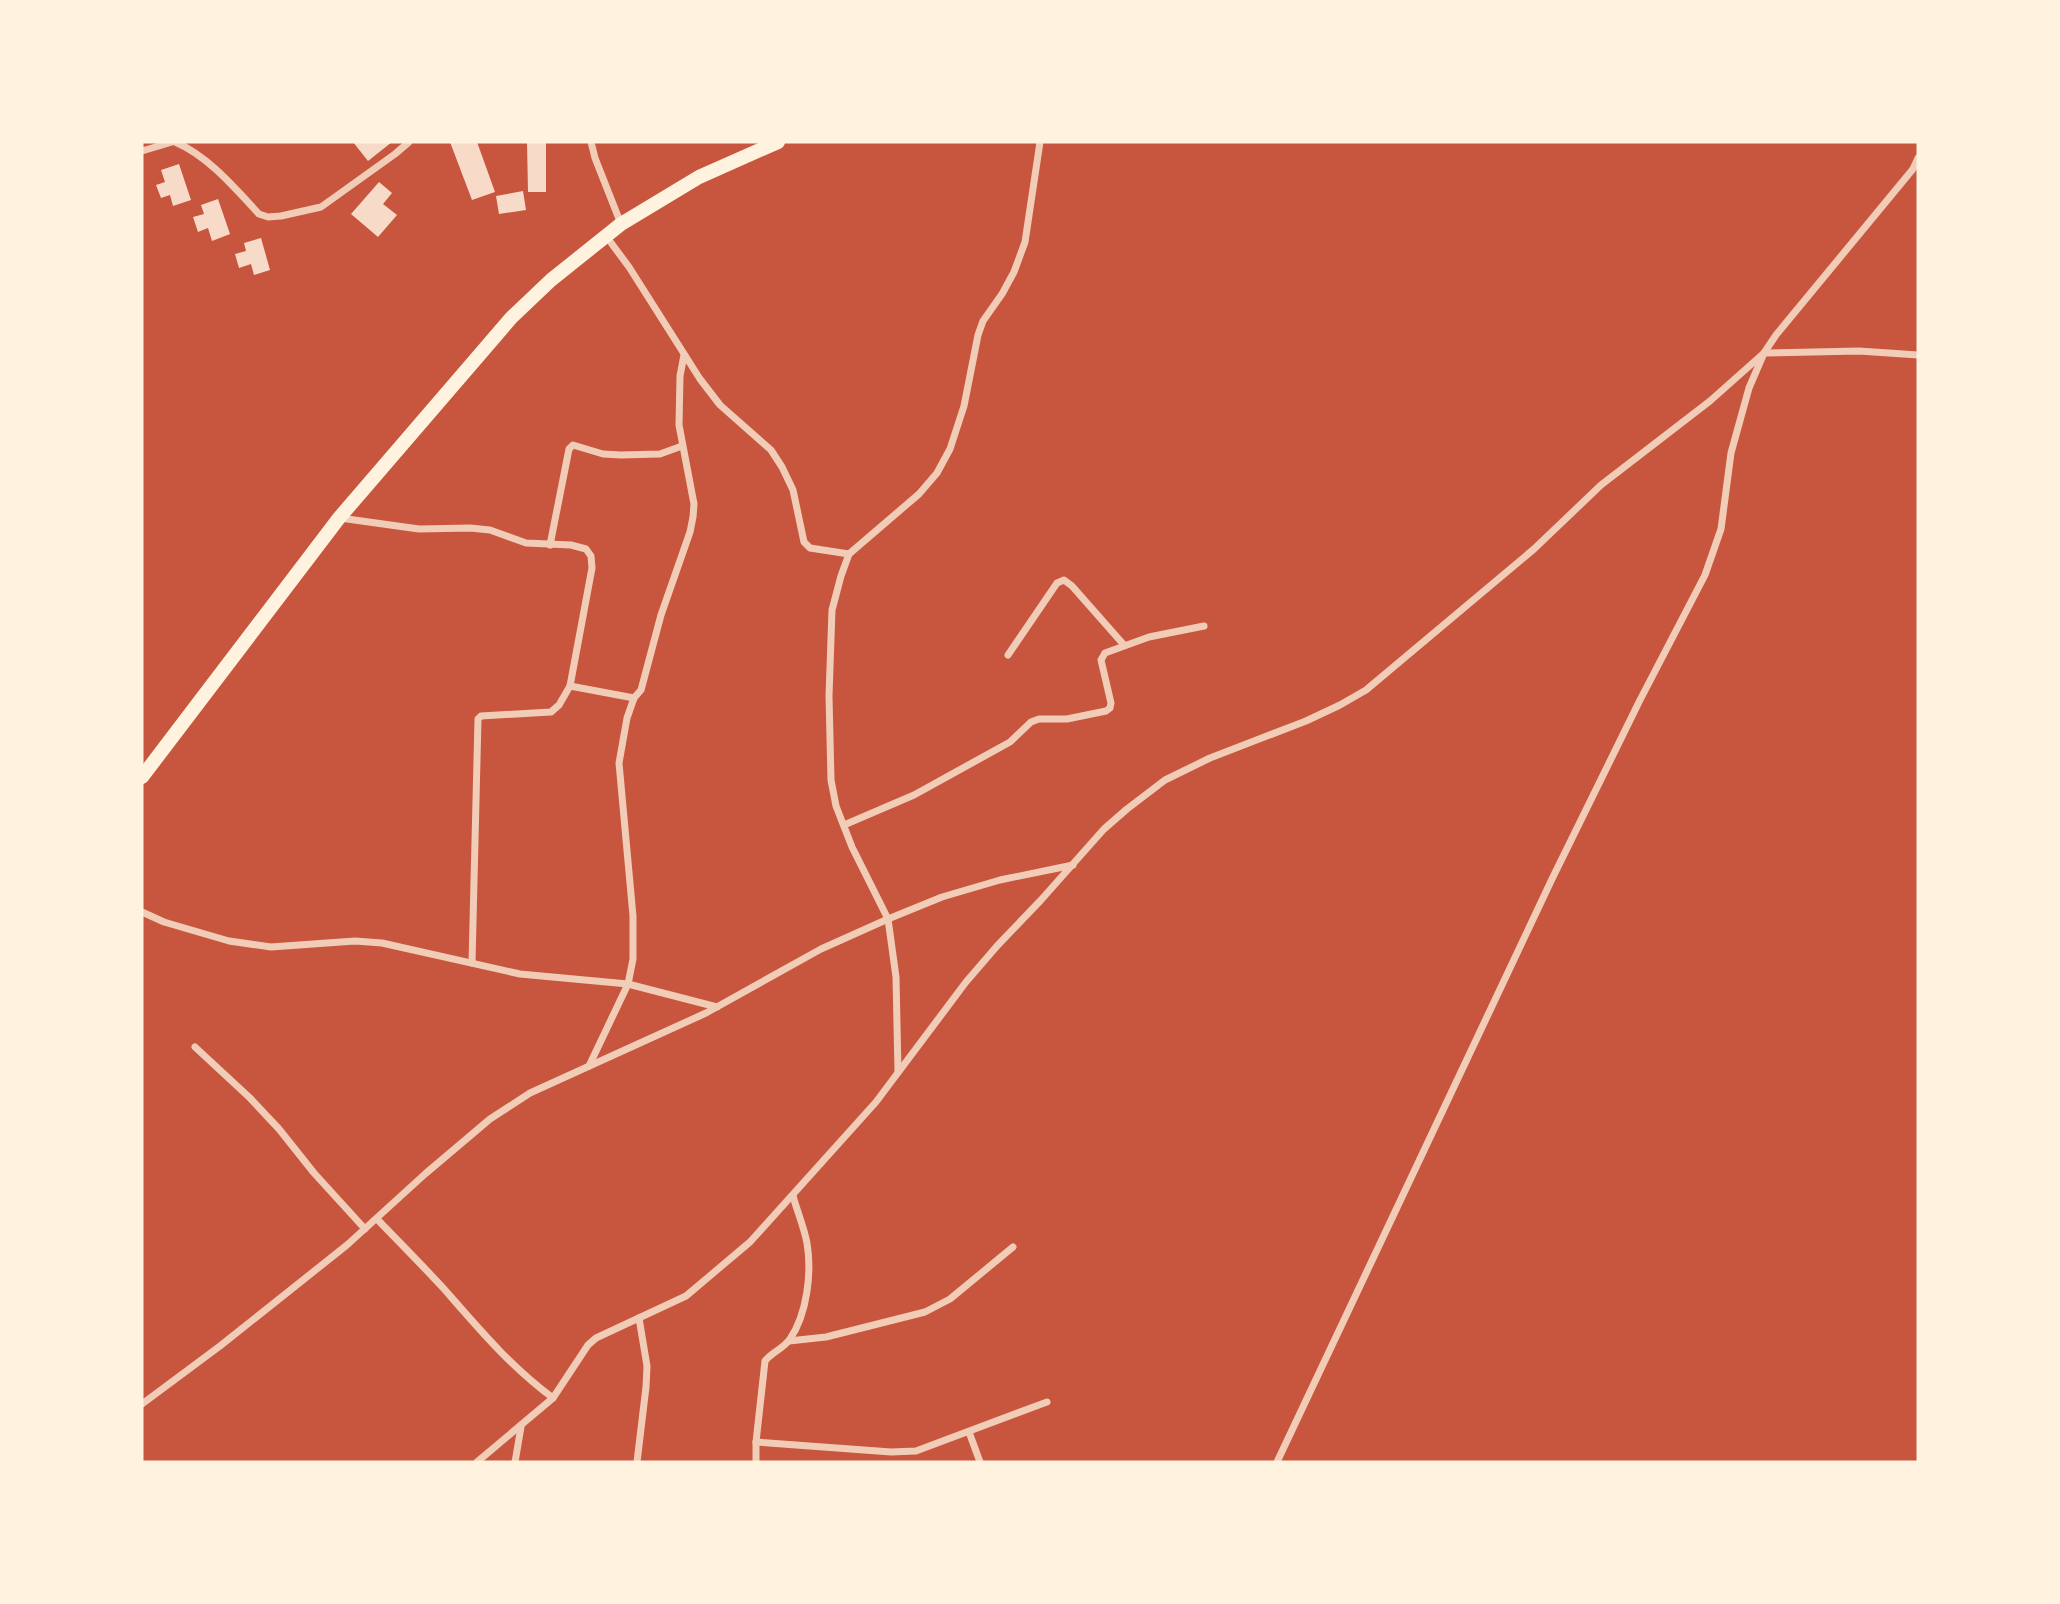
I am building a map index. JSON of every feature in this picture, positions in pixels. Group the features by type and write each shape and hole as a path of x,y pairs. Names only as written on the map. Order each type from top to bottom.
{"main road":[{"path":"142,777 339,518 511,318 551,280 621,224 699,177 778,142"}],"street":[{"path":"142,151 173,142 189,148 209,163 258,214 268,217 321,207 409,142"},
{"path":"591,142 621,224"},
{"path":"898,1073 896,977 888,919 836,806 831,780 829,651 832,610 849,554 919,494 937,473 950,449 964,406 983,321 1014,272 1025,242 1040,142"},
{"path":"1276,1462 1558,867 1640,700 1706,575 1721,529 1731,453 1749,388 1764,353 1913,169 1918,158"},
{"path":"606,236 720,405 771,450 782,467 793,490 804,542 810,548 849,554"},
{"path":"477,1462 552,1398 588,1345 596,1338 686,1296 750,1242 847,1136 997,946 1074,865 1104,829 1165,780 1210,758 1306,721 1366,690 1534,549 1601,485 1710,401 1764,353 1858,351 1918,355"},
{"path":"589,1066 628,984 633,959 633,916 619,763 627,718 641,690 661,615 690,532 694,504 682,446 678,400 684,355"},
{"path":"550,545 569,449 573,445 621,456 660,454 682,446"},
{"path":"339,518 419,529 490,530 526,544 571,545 586,550 591,556 592,568 570,686 559,705 551,712 481,716 478,719 472,963"},
{"path":"1008,655 1058,583 1064,580 1124,645"},
{"path":"844,825 914,795 1010,742 1031,722 1039,719 1068,719 1106,711 1111,703 1101,660 1105,653 1149,637 1204,626"},
{"path":"570,686 635,698"},
{"path":"144,1401 220,1346 365,1230 490,1119 530,1093 718,1007 821,949 888,919 942,897 1000,880 1074,865"},
{"path":"142,912 164,922 229,941 271,947 355,941 382,943 520,974 628,984 718,1007"},
{"path":"195,1047 250,1098 365,1230"},
{"path":"756,1462 765,1361 770,1354 789,1341 804,1301 809,1264 807,1241 793,1196"},
{"path":"377,1219 496,1349 552,1398"},
{"path":"789,1341 826,1337 925,1312 950,1299 1013,1247"},
{"path":"637,1462 647,1366 639,1318"},
{"path":"756,1443 891,1452 916,1451 1047,1402"},
{"path":"514,1462 521,1427"},
{"path":"969,1432 980,1462"}],"building":[{"path":"353,142 392,142 368,161"},
{"path":"450,142 477,142 495,192 472,200"},
{"path":"527,142 546,142 546,192 528,192"},
{"path":"179,164 191,200 173,206 170,195 161,198 156,185 165,182 161,170"},
{"path":"379,182 392,193 383,204 397,215 378,237 351,214"},
{"path":"523,191 526,210 499,214 496,196"},
{"path":"218,199 230,234 212,241 208,228 198,232 193,217 204,214 201,205"},
{"path":"261,238 270,270 254,275 251,264 239,268 235,254 246,251 244,243"}]}
